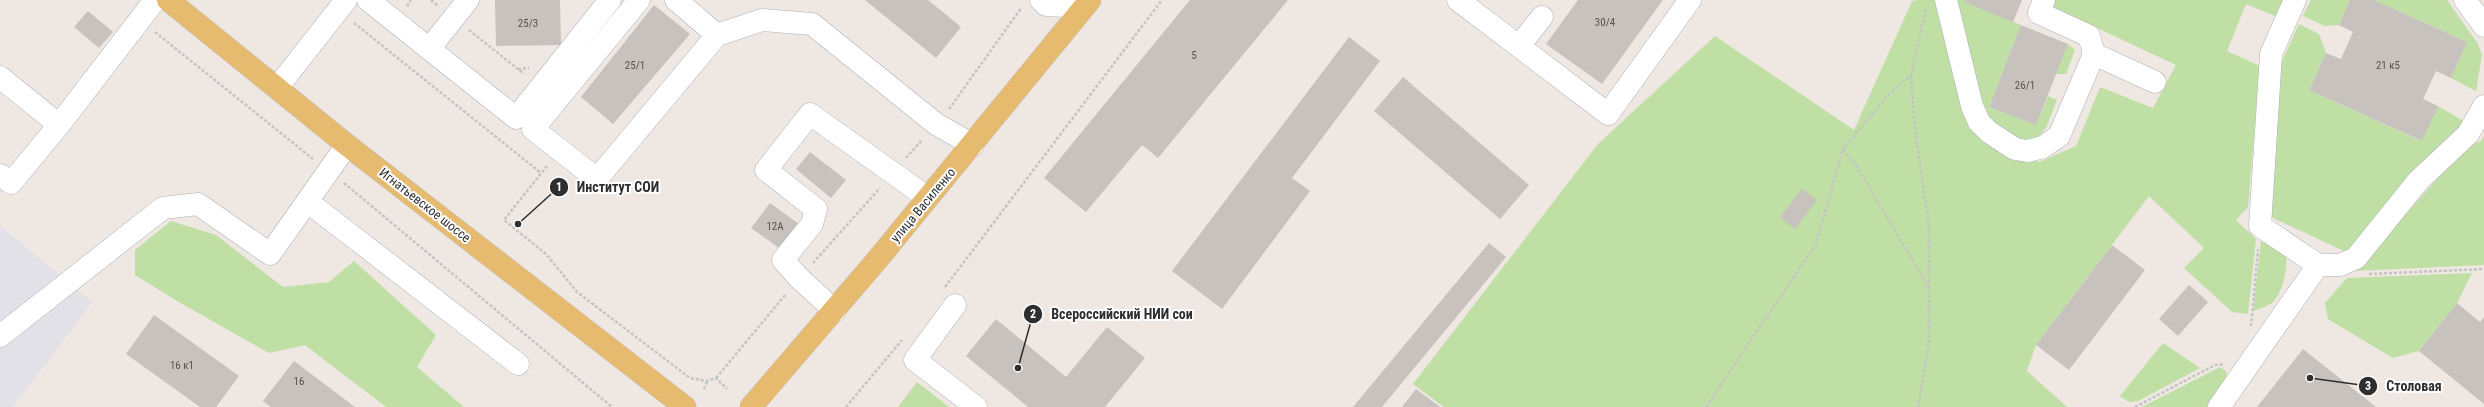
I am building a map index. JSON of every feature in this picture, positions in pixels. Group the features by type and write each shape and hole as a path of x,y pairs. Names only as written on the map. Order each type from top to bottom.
{"main road":[{"name":"Игнатьевское шоссе","path":"168,0 347,145 685,407"},
{"name":"улица Василенко","path":"751,407 834,311 973,145 1087,4"}],"lane":[{"path":"0,175 11,183 59,125 155,0"},
{"path":"368,0 516,118 610,0"},
{"path":"429,49 468,0"},
{"path":"639,0 534,129 597,179 717,34 762,20 812,24 936,124 973,145"},
{"path":"676,0 717,34"},
{"path":"1458,0 1608,114 1690,0"},
{"path":"1946,0 1972,106 1979,122 1989,132 2015,149 2028,151 2043,147 2058,136 2094,54 2089,36 2039,13 2044,0"},
{"path":"2295,0 2271,54 2260,226 2318,265 2340,265 2356,258 2418,181 2468,134 2484,106"},
{"path":"2465,0 2484,26"},
{"path":"1033,1 1046,5 1087,4"},
{"path":"277,88 342,5"},
{"path":"1519,46 1542,17"},
{"path":"2094,54 2155,82"},
{"path":"0,77 59,125"},
{"path":"834,311 799,278 783,260 812,224 816,209 766,170 810,114 892,174 928,198"},
{"path":"0,336 164,208 198,204 270,254 347,145"},
{"path":"308,202 518,364"},
{"path":"2219,407 2318,265"},
{"path":"948,298 915,360 976,407"}],"path":[{"path":"432,0 540,87"},
{"path":"948,298 1162,0"},
{"path":"1918,407 1929,341 1929,226 1915,129 1911,76 1928,0"},
{"path":"560,150 504,220 546,254 577,292 690,378 707,381 716,378 799,278 936,124 1033,1"},
{"path":"342,5 541,173"},
{"path":"140,20 329,171 612,407"},
{"path":"1706,407 1816,244 1842,149 1889,94 1911,76"},
{"path":"1842,149 1856,165 1929,288"},
{"path":"2135,407 2215,365 2252,360 2250,317 2260,226"},
{"path":"2363,274 2484,269"},
{"path":"846,407 907,334"},
{"path":"716,378 727,389"},
{"path":"704,389 707,381"}],"shaded area":[{"path":"0,226 92,302 13,407 0,407"}],"green space":[{"path":"1937,0 2003,153 2039,162 2076,146 2100,87 2153,108 2176,65 2050,6 2053,0 2286,0 2280,18 2246,4 2227,51 2260,66 2248,207 2236,220 2256,239 2248,314 2232,312 2184,268 2204,248 2149,196 2036,345 2027,371 2067,407 1444,407 1413,384 1598,144 1715,36 1854,130 1912,1"},
{"path":"1955,0 1965,0 1965,2 2021,25 1989,107 2036,125 2048,96 2057,100 2046,128 2039,136 2029,142 2017,141 1981,113"},
{"path":"2311,0 2350,0 2339,25 2325,26 2303,16"},
{"path":"2374,0 2447,0 2478,44 2482,55 2476,91 2451,78 2467,42"},
{"path":"2299,24 2319,34 2326,53 2309,90 2421,141 2438,106 2465,122 2357,247 2346,252 2273,218 2268,210 2279,68"},
{"path":"2068,44 2075,50 2066,74 2056,74"},
{"path":"2484,136 2484,265 2355,271 2465,148 2481,141"},
{"path":"171,221 216,235 283,287 329,282 354,261 436,335 417,367 464,407 386,407 305,345 269,353 177,301 135,275 135,250"},
{"path":"2261,241 2281,249 2286,254 2286,266 2280,292 2277,297 2273,302 2253,311"},
{"path":"2472,273 2457,303 2419,351 2393,358 2328,319 2325,303 2347,278"},
{"path":"2163,343 2200,368 2138,401 2129,402 2120,396"},
{"path":"2220,367 2227,372 2226,377 2220,391 2207,407 2142,407"},
{"path":"917,382 949,407 898,407"}],"building":[{"path":"495,0 560,0 561,45 496,46"},
{"path":"865,0 928,0 961,27 936,58"},
{"path":"1190,0 1288,0 1158,158 1142,145 1086,212 1044,178"},
{"path":"1578,0 1663,0 1602,84 1546,44"},
{"path":"1965,0 2022,0 2013,22 1964,2"},
{"path":"2350,0 2374,0 2467,42 2451,78 2436,71 2423,99 2438,106 2422,141 2309,90 2326,53 2341,59 2353,32 2339,25"},
{"path":"654,5 690,34 613,124 581,97"},
{"path":"88,11 113,32 99,48 74,27"},
{"path":"2021,25 2068,44 2036,125 1989,107"},
{"path":"1349,37 1380,61 1292,178 1310,191 1222,309 1172,271"},
{"path":"1403,77 1529,185 1500,219 1374,111"},
{"path":"810,152 846,180 831,198 796,169"},
{"path":"1802,189 1817,200 1795,229 1780,217"},
{"path":"770,203 799,224 779,248 751,228"},
{"path":"1489,243 1506,257 1382,407 1353,407"},
{"path":"2112,245 2145,270 2069,370 2036,345"},
{"path":"2189,285 2208,302 2178,336 2159,319"},
{"path":"2457,303 2480,322 2484,317 2484,404 2419,351"},
{"path":"154,315 239,376 216,407 200,407 126,354"},
{"path":"996,319 1066,377 1107,327 1145,358 1105,407 1028,407 966,356"},
{"path":"2303,349 2376,407 2257,407"},
{"path":"294,361 355,407 271,407 263,401"},
{"path":"1416,389 1440,407 1402,407"}],"place":[{"name":"Институт СОИ","path":"518,224"},
{"name":"Всероссийский НИИ сои","path":"1018,368"},
{"name":"Столовая","path":"2310,378"}]}
